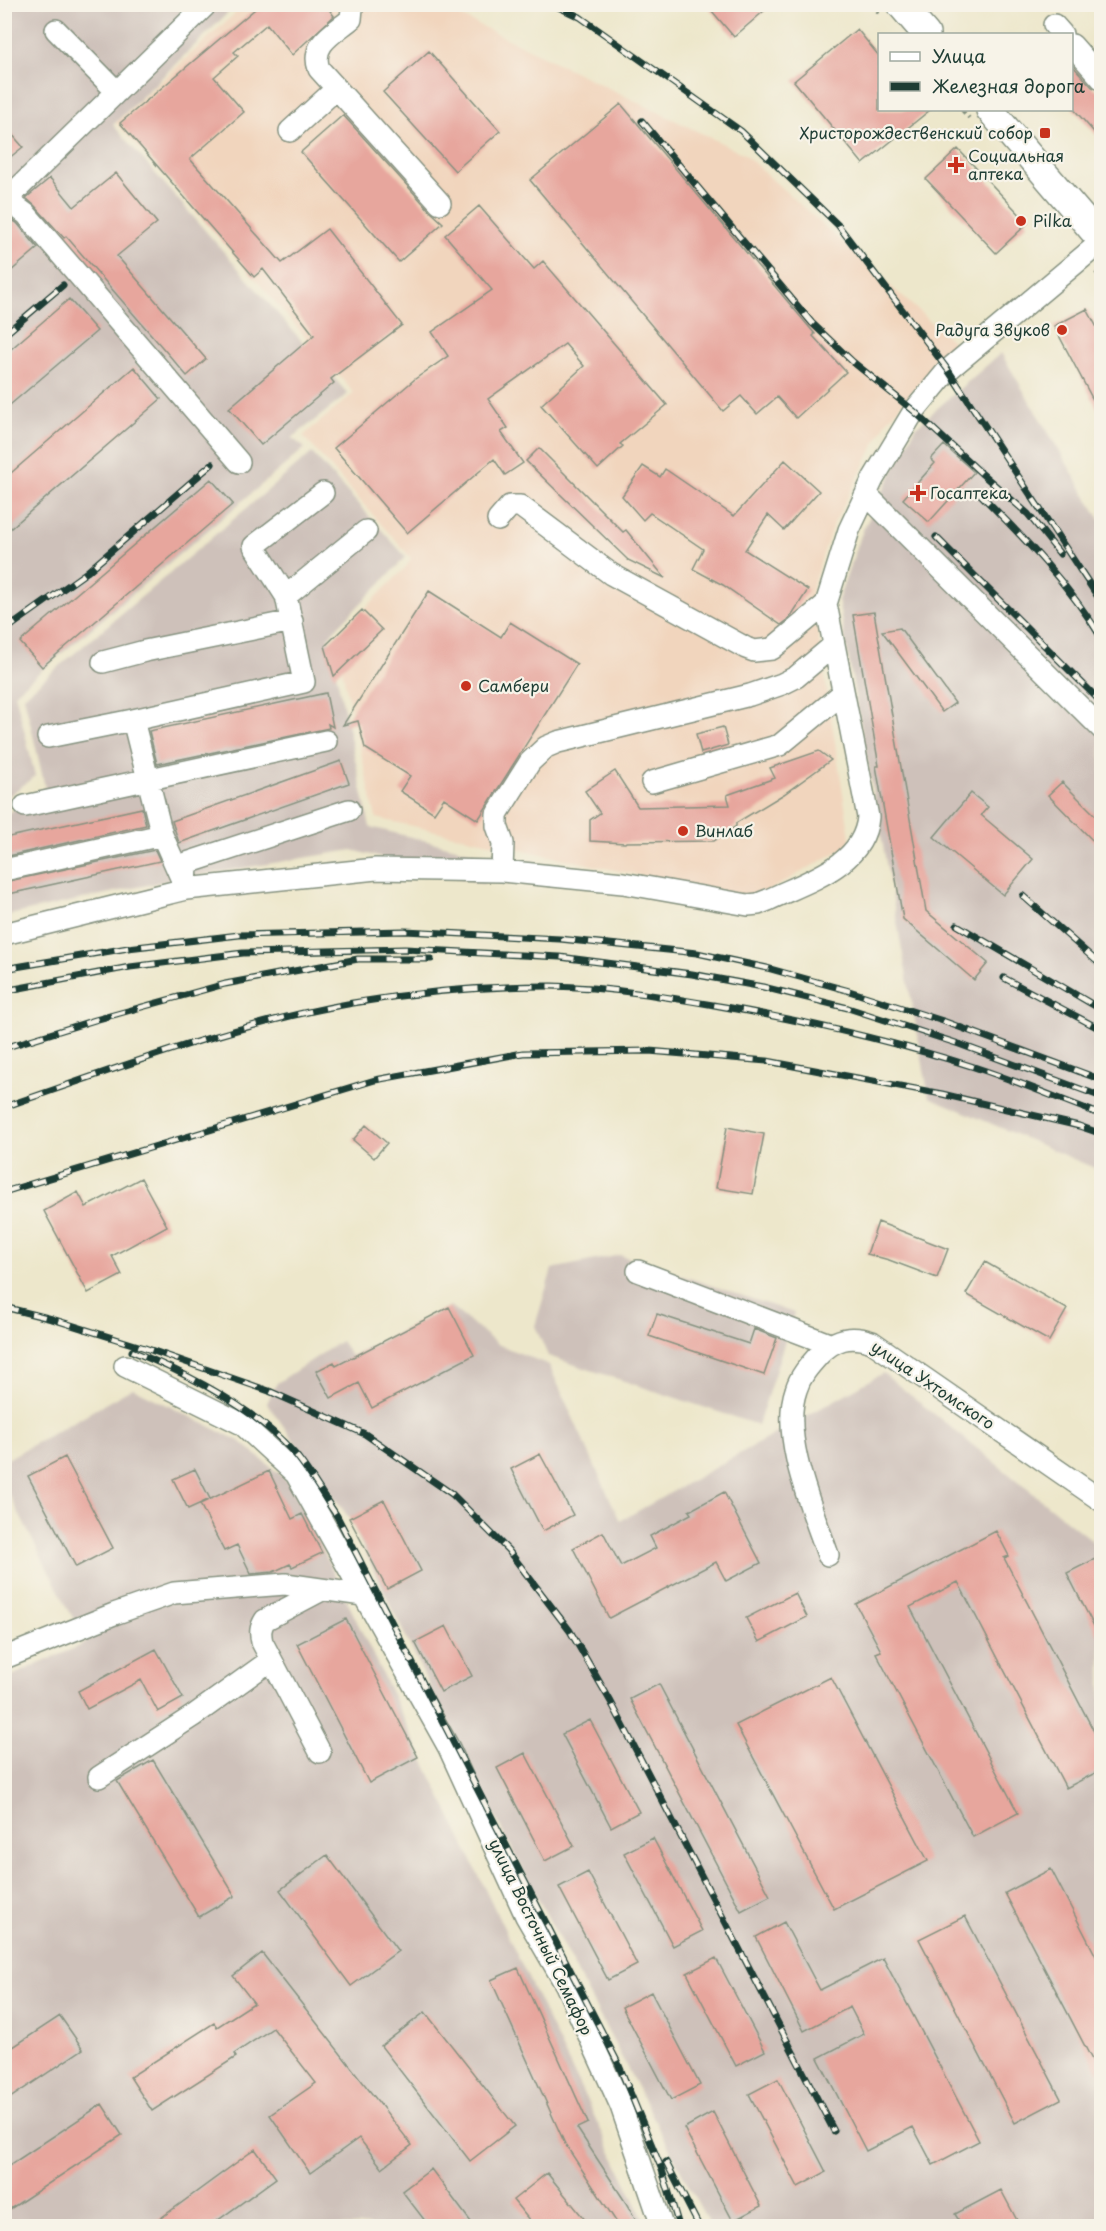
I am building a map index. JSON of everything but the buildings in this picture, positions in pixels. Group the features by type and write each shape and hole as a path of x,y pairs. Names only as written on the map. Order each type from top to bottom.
{"main road":[{"path":"900,4 925,33"},
{"path":"991,111 1101,241"}],"street":[{"path":"207,4 5,200 26,214 238,462"},
{"path":"350,4 351,19 322,43 317,50 316,59 319,69 440,203"},
{"path":"56,30 117,92"},
{"path":"1073,47 1101,79"},
{"path":"290,131 336,89"},
{"path":"4,934 186,889 376,869 502,871 623,883 748,905 759,904 835,868 860,843 867,827 868,817 826,604 849,530 866,494 914,411 948,370 1101,241"},
{"path":"48,737 304,682 286,596 254,546 322,492"},
{"path":"866,494 1101,729"},
{"path":"498,519 510,506 520,506 611,574 754,651 772,649 826,604"},
{"path":"286,596 366,531"},
{"path":"103,662 145,651 292,621"},
{"path":"502,871 503,843 497,826 497,814 530,762 546,747 558,742 750,695 782,684 796,677 834,645"},
{"path":"652,782 780,745 843,693"},
{"path":"133,720 162,836 186,889"},
{"path":"25,806 326,741"},
{"path":"186,889 187,863 349,810"},
{"path":"4,870 162,836"},
{"path":"638,1271 829,1344 805,1369 795,1390 792,1410 796,1460 828,1556"},
{"name":"улица Ухтомского","path":"829,1344 852,1337 872,1342 1101,1501"},
{"name":"улица Восточный Семафор","path":"125,1366 242,1424 296,1474 449,1748 526,1916 566,1985 621,2106 662,2226"},
{"path":"4,1658 114,1614 174,1593 285,1584 363,1595"},
{"path":"320,1752 271,1660 260,1633 265,1620 322,1590"},
{"path":"99,1778 194,1716 271,1660"}],"shaded area":[{"path":"5,5 236,5 113,125 348,394 292,438 305,448 15,693 35,776 5,799"},
{"path":"244,5 438,5 744,154 954,343 887,421 832,527 811,590 851,844 752,900 376,818 335,639 407,566 411,558 303,436 354,393 168,178 116,123"},
{"path":"1001,353 1101,521 1101,1171 929,1097 838,600 863,530 916,427"},
{"path":"312,453 406,557 328,637 370,827 497,858 483,884 352,850 170,880 5,916 4,816 45,787 24,696"},
{"path":"620,1255 794,1313 758,1425 548,1356 535,1326 552,1269"},
{"path":"450,1306 497,1344 549,1365 620,1521 883,1373 1101,1548 1101,2226 710,2226 456,1742 349,1518 267,1403 277,1383 341,1341 351,1356"},
{"path":"133,1388 241,1442 291,1484 647,2226 14,2226 4,2212 5,1679 86,1643 5,1487 4,1461"}],"railway":[{"path":"552,4 580,17 741,131 838,225 948,370 1102,603"},
{"path":"642,121 812,323 853,362 914,411 1028,514 1060,554"},
{"path":"4,335 63,285"},
{"path":"4,631 87,572 212,464"},
{"path":"979,493 1029,544 1060,580 1102,639"},
{"path":"936,537 1102,703"},
{"path":"1023,896 1102,966"},
{"path":"957,925 1102,1010"},
{"path":"4,969 128,948 239,935 405,931 560,939 697,953 767,968 943,1021 1102,1080"},
{"path":"4,991 130,967 243,953 405,949 560,957 692,974 763,987 848,1008 959,1044 1102,1097"},
{"path":"4,1048 225,984 358,959 431,959"},
{"path":"1004,978 1102,1030"},
{"path":"4,1107 176,1048 308,1012 427,993 476,988 551,986 617,990 660,996 850,1033 974,1067 1102,1115"},
{"path":"4,1192 375,1080 523,1053 649,1051 767,1061 942,1094 1079,1126 1102,1134"},
{"path":"4,1307 52,1319 145,1348 269,1391 365,1434 452,1494 508,1550 570,1631 611,1702 834,2131"},
{"path":"132,1351 175,1370 220,1394 261,1422 295,1454 337,1516 618,2063 662,2170 679,2226"},
{"path":"666,2162 699,2226"}],"place":[{"name":"Христорождественский собор","path":"1045,133"},
{"name":"Социальная аптека","path":"956,165"},
{"name":"Pilka","path":"1021,221"},
{"name":"Радуга Звуков","path":"1062,330"},
{"name":"Госаптека","path":"918,493"},
{"name":"Самбери","path":"466,686"},
{"name":"Винлаб","path":"683,831"}]}
